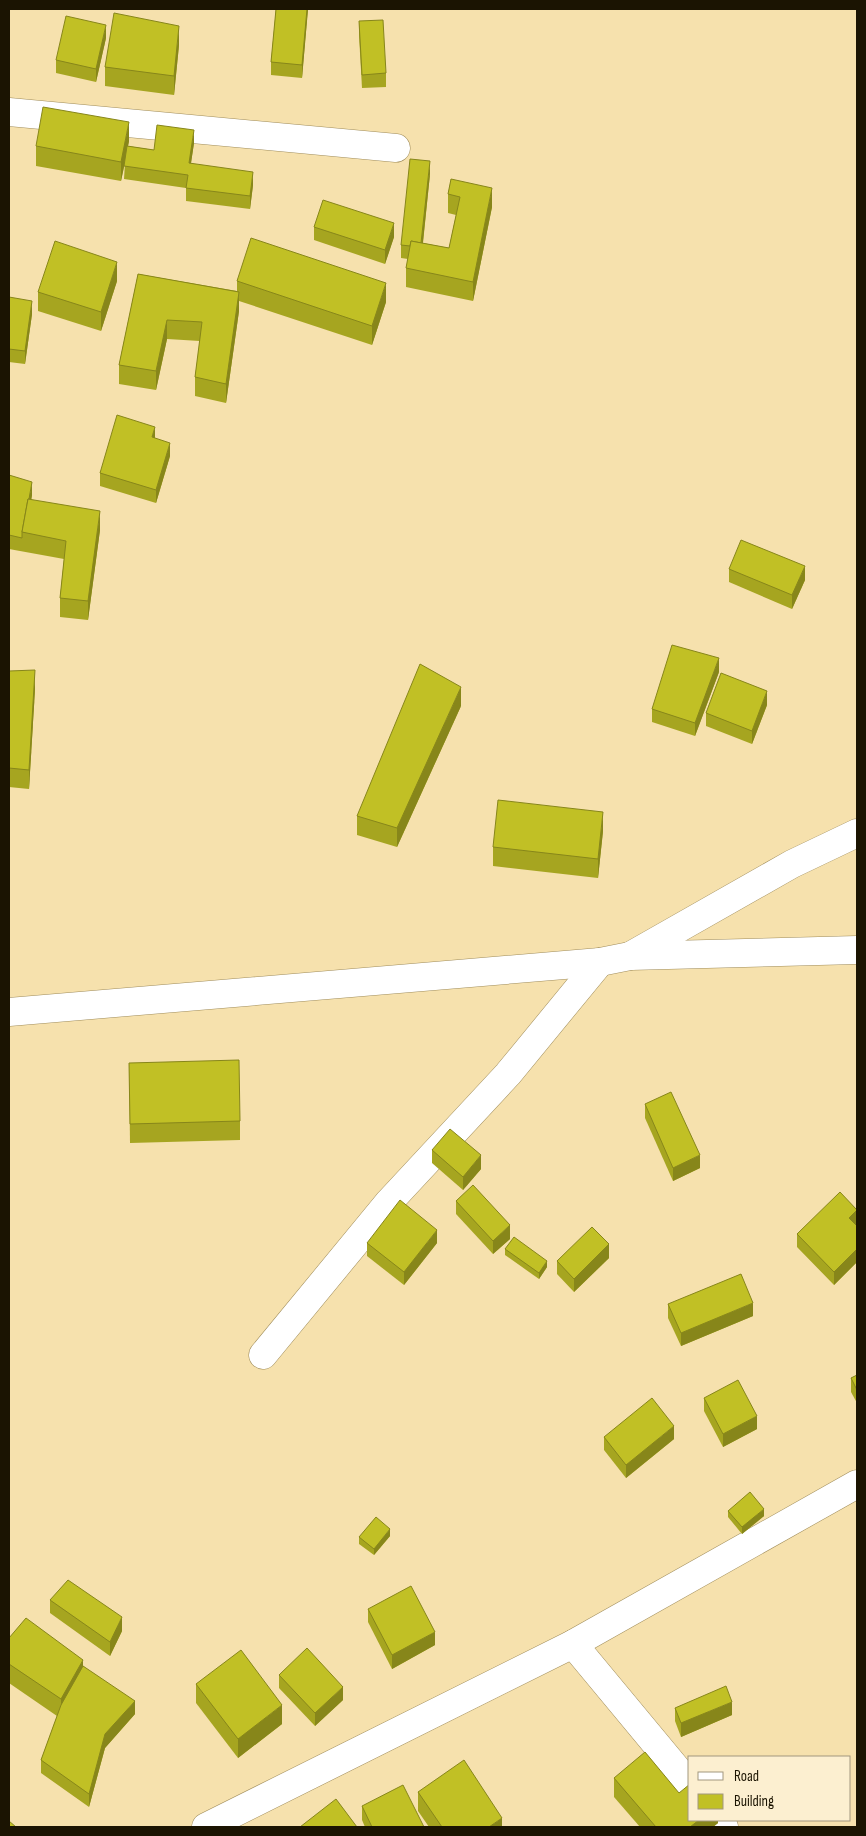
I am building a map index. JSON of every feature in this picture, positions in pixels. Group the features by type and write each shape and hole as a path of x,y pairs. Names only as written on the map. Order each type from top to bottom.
{"street":[{"path":"9,112 396,148"},
{"path":"630,956 792,864 857,833"},
{"path":"9,1012 600,962 630,956 857,950"},
{"path":"262,1355 389,1202 508,1074 600,962"},
{"path":"206,1827 573,1644 857,1484"},
{"path":"573,1644 688,1783"}],"building":[{"path":"276,9 307,9 302,65 271,62"},
{"path":"114,13 179,26 174,76 105,67"},
{"path":"66,16 106,25 96,69 56,60"},
{"path":"383,20 386,73 362,75 359,21"},
{"path":"43,107 129,122 121,162 36,146"},
{"path":"157,125 194,130 189,163 253,172 250,196 186,188 188,175 124,166 127,146 154,150"},
{"path":"410,159 430,161 421,243 411,241 410,246 401,245"},
{"path":"451,179 492,188 473,282 406,268 411,241 449,248 460,197 448,194"},
{"path":"323,200 394,223 385,250 314,227"},
{"path":"251,238 386,283 372,326 237,281"},
{"path":"55,241 117,262 101,312 38,292"},
{"path":"138,274 239,292 226,384 195,377 202,322 167,320 156,371 119,365"},
{"path":"9,297 32,301 25,351 9,349"},
{"path":"117,415 155,427 152,437 170,443 156,490 100,473"},
{"path":"9,475 32,482 22,538 9,535"},
{"path":"28,499 100,511 88,601 60,598 66,541 22,532"},
{"path":"741,540 805,566 792,595 729,569"},
{"path":"672,645 719,658 695,723 652,709"},
{"path":"420,664 461,687 397,828 357,816"},
{"path":"35,670 29,770 9,768 9,671"},
{"path":"721,673 767,691 752,731 706,713"},
{"path":"498,800 603,812 598,859 493,847"},
{"path":"239,1060 240,1121 130,1124 129,1063"},
{"path":"671,1092 700,1155 673,1168 645,1104"},
{"path":"450,1129 481,1155 463,1177 432,1150"},
{"path":"473,1185 510,1225 493,1241 456,1201"},
{"path":"840,1192 857,1210 849,1218 857,1226 857,1249 834,1272 797,1234"},
{"path":"400,1200 437,1230 404,1272 367,1243"},
{"path":"592,1227 609,1244 574,1279 557,1261"},
{"path":"514,1237 547,1261 539,1273 505,1249"},
{"path":"741,1274 753,1303 681,1333 668,1304"},
{"path":"857,1375 857,1390 851,1378"},
{"path":"738,1380 757,1416 723,1434 704,1398"},
{"path":"652,1398 674,1426 626,1465 604,1437"},
{"path":"750,1492 764,1509 742,1527 728,1511"},
{"path":"376,1517 390,1529 374,1549 359,1537"},
{"path":"68,1580 122,1617 110,1642 50,1600"},
{"path":"411,1586 435,1632 392,1655 368,1609"},
{"path":"26,1618 83,1660 61,1699 9,1664 9,1638"},
{"path":"307,1648 343,1687 315,1713 279,1675"},
{"path":"241,1650 282,1705 238,1739 196,1684"},
{"path":"83,1666 135,1701 105,1734 89,1794 41,1760 61,1705"},
{"path":"726,1686 732,1702 681,1723 675,1708"},
{"path":"645,1752 679,1793 688,1786 688,1821 698,1821 690,1827 656,1827 614,1778"},
{"path":"464,1760 502,1818 489,1827 442,1827 418,1792"},
{"path":"403,1785 424,1827 372,1827 362,1806"},
{"path":"336,1799 357,1827 300,1827"},
{"path":"9,1821 16,1827 9,1827"}]}
